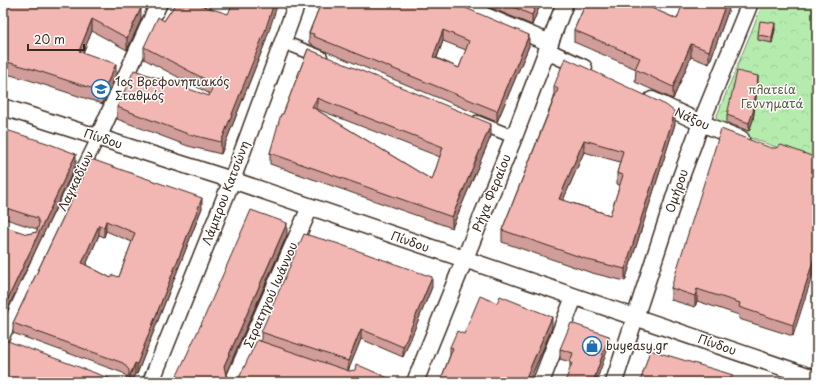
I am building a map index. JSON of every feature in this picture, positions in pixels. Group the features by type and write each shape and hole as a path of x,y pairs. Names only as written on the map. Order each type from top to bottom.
{"street":[{"name":"Λαγκαδίων","path":"8,341 41,240 98,138 159,3"},
{"name":"Λάμπρου Κατσώνη","path":"151,382 232,180 297,3"},
{"path":"454,3 549,47 596,74"},
{"name":"Ρήγα Φεραίου","path":"414,382 514,137 565,3"},
{"name":"Ομήρου","path":"614,382 701,123 750,3"},
{"path":"283,42 334,63"},
{"name":"Νάξου","path":"638,94 701,123 752,143"},
{"name":"Πίνδου","path":"3,107 232,180 464,261 815,376"},
{"path":"464,116 514,137"},
{"name":"Στρατηγού Ιωάννου","path":"233,382 310,207"},
{"path":"541,382 574,297"}],"green space":[{"name":"πλατεία Γεννηματά","path":"763,3 817,3 817,169 779,148 713,125"}],"building":[{"path":"3,3 136,3 135,5 141,8 127,38 92,19 79,51 116,64 103,92 3,61"},
{"path":"176,3 201,3 200,5 228,14 233,3 274,3 265,31 221,142 188,134 117,107 134,70 209,96 214,84 144,47 158,17 164,21"},
{"path":"321,3 454,3 529,35 497,111 313,36 314,34 309,33","holes":["443,30 469,41 459,68 433,57"]},
{"path":"504,3 537,3 532,15"},
{"path":"586,3 640,3 677,19 683,3 726,3 709,51 691,44 673,87 635,69 640,58 574,30"},
{"path":"760,21 775,23 772,37 758,35"},
{"path":"308,49 491,124 452,217 270,153 281,114 283,114","holes":["317,98 443,147 432,180 312,107"]},
{"path":"565,58 666,105 675,112 625,269 592,261 502,230 558,89 554,86","holes":["584,140 623,151 617,173 623,175 610,215 559,199"]},
{"path":"737,71 758,76 753,112 749,123 727,115"},
{"path":"3,129 76,154 3,309 3,226 27,234 37,232 39,223 37,218 3,208"},
{"path":"721,129 771,148 776,148 781,145 817,158 817,249 793,325 739,307 740,303 697,289 695,296 671,288"},
{"path":"91,159 202,198 137,364 135,363 127,382 3,382 3,346 5,340 117,381 122,381 129,375 129,370 123,363 13,323","holes":["106,221 135,233 119,277 113,275 111,278 82,263 99,225 104,227"]},
{"path":"251,210 287,223 224,366 226,376 234,380 239,378 257,340 349,371 355,370 356,364 395,382 174,382 204,318"},
{"path":"304,234 336,243 432,277 403,347 361,329 348,361 261,332"},
{"path":"480,296 497,303 500,296 552,317 524,382 440,382 453,348 450,347 457,331 464,334"},
{"path":"571,323 609,336 593,382 565,382 572,363 570,362 573,353 560,349"},
{"path":"650,350 733,375 731,379 743,382 640,382"}],"place":[{"name":"1ος Βρεφονηπιακός Σταθμός","path":"101,89"},
{"name":"buyeasy.gr","path":"592,346"}]}
